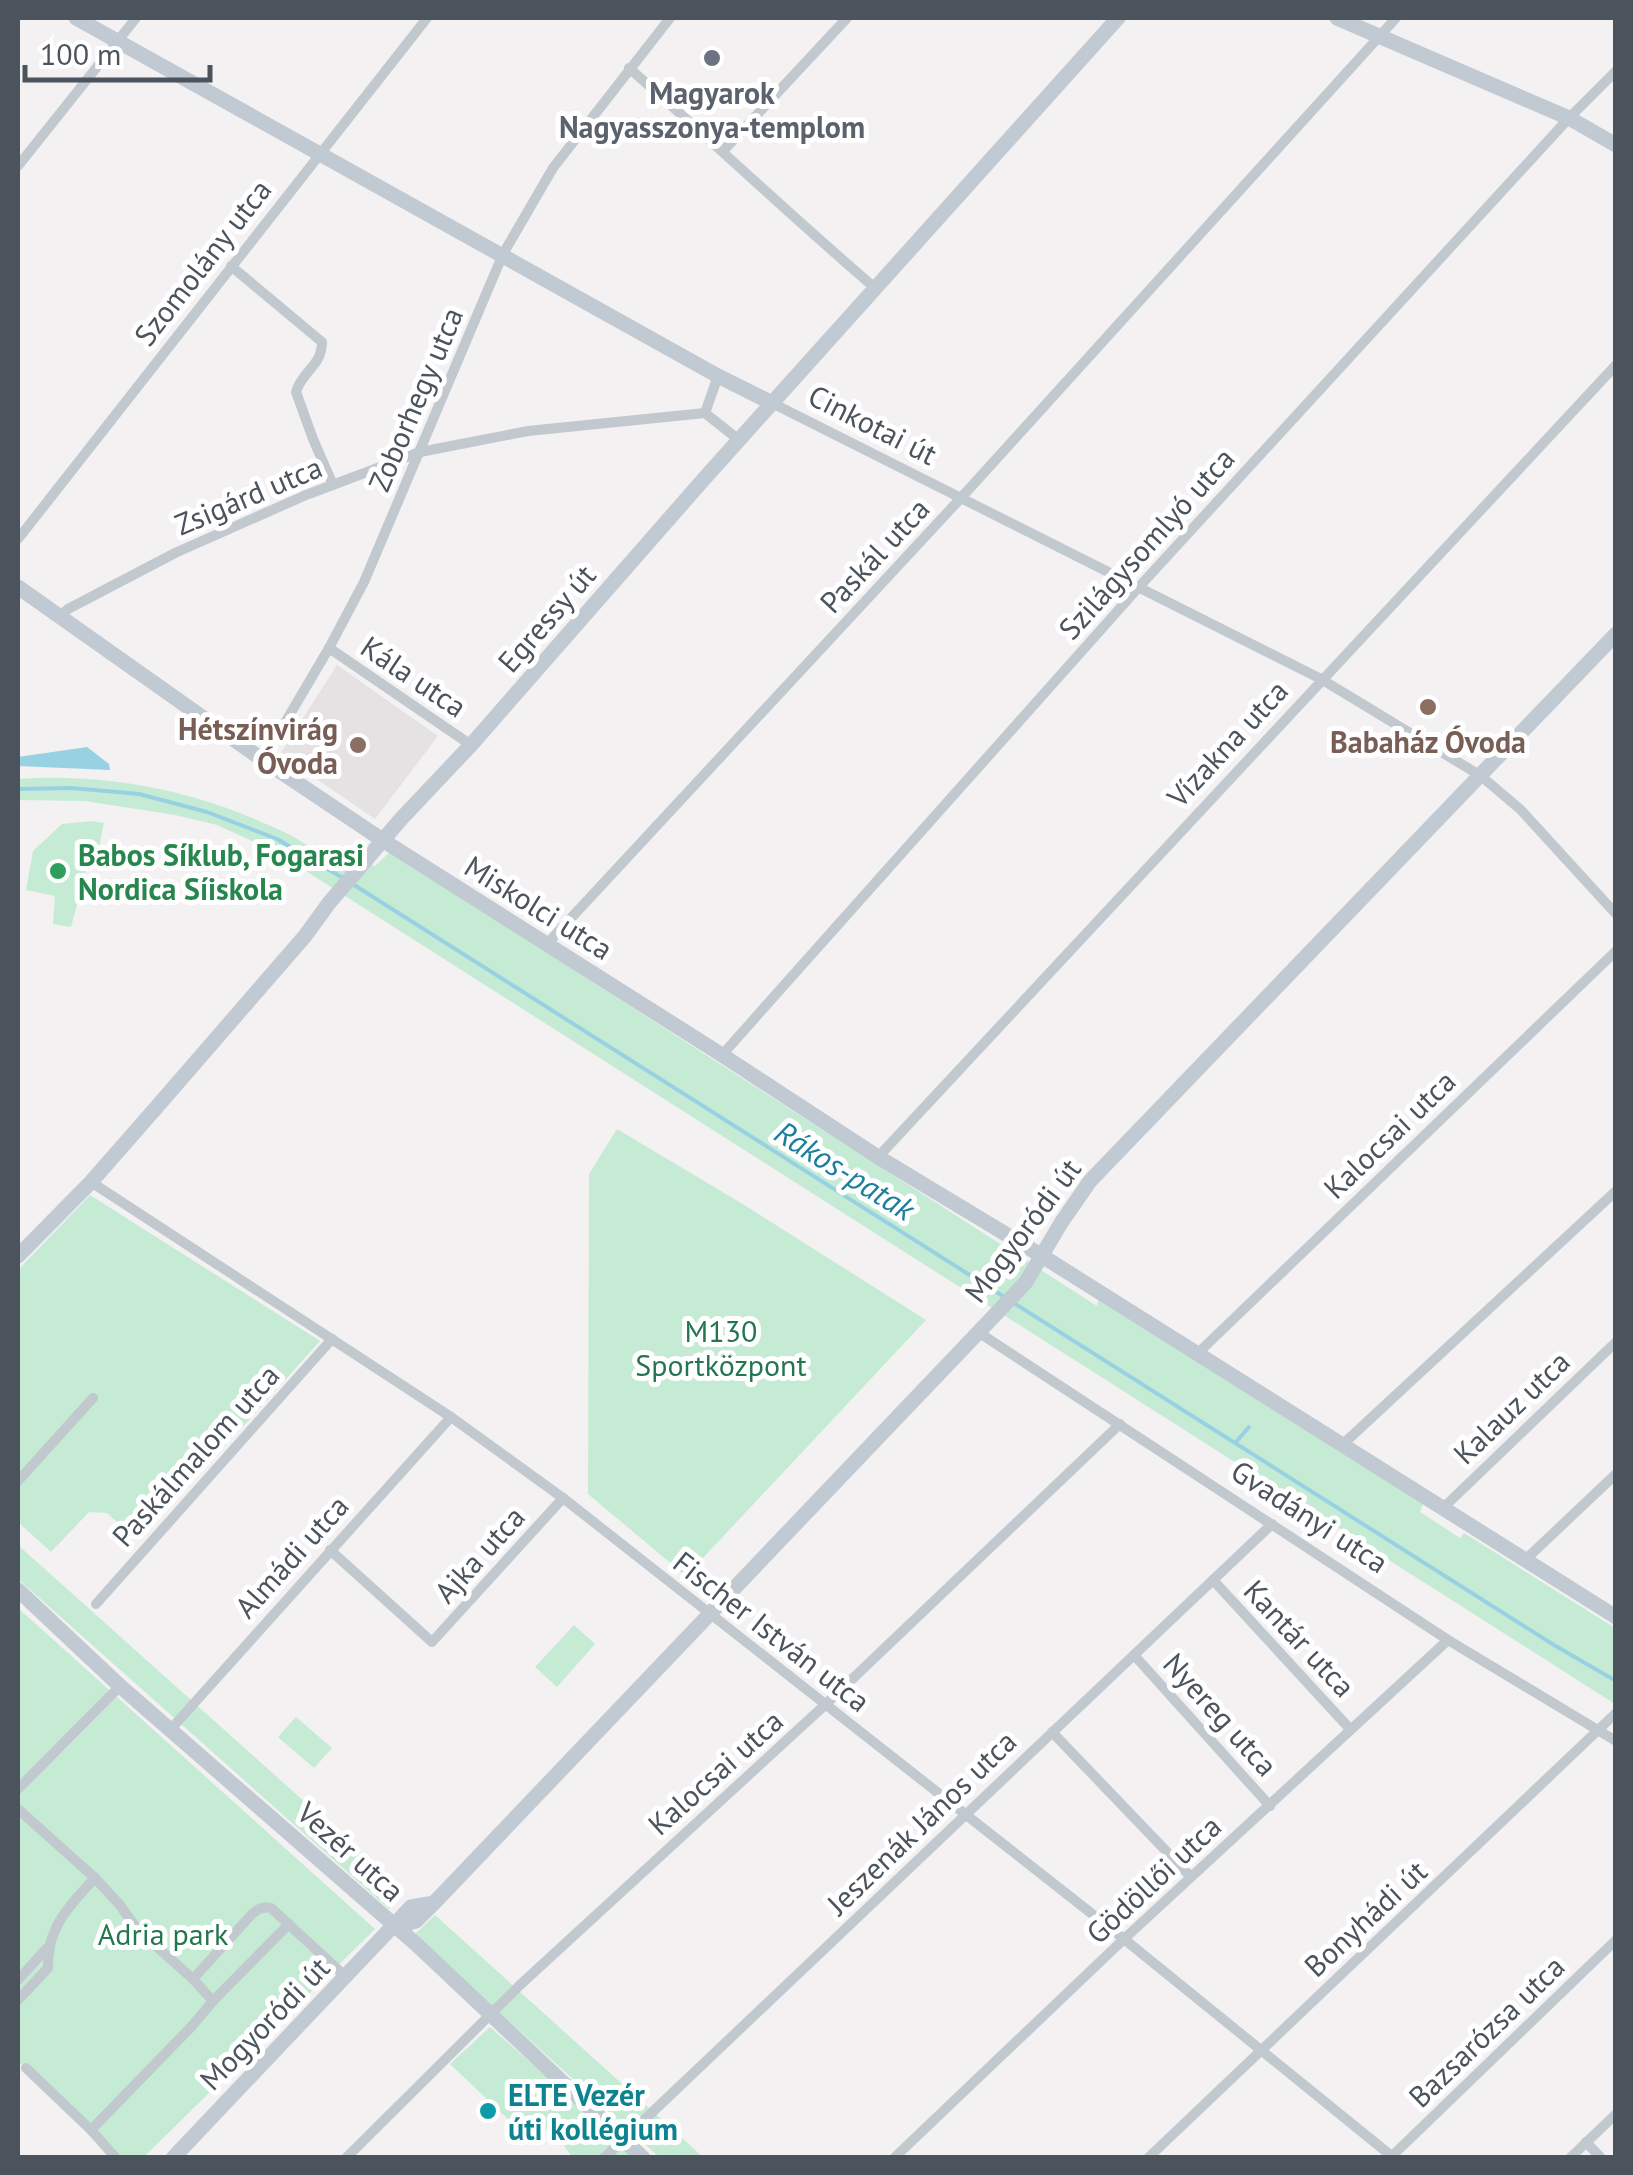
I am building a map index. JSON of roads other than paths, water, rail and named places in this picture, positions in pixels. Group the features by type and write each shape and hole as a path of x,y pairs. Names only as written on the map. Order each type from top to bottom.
{"street":[{"name":"Cinkotai út","path":"76,18 718,376 1321,679 1481,776 1521,810 1616,914"},
{"path":"18,166 136,18"},
{"name":"Szomolány utca","path":"18,539 427,18"},
{"name":"Zoborhegy utca","path":"263,760 364,582 503,254 554,168 670,18"},
{"name":"Egressy út","path":"18,1256 90,1182 384,840 1118,18"},
{"path":"1337,18 1570,118 1616,145"},
{"name":"Paskál utca","path":"546,945 960,498 1396,18"},
{"path":"724,151 839,20"},
{"path":"629,68 874,288"},
{"name":"Szilágysomlyó utca","path":"722,1055 1138,588 1616,71"},
{"path":"231,266 322,342 322,355 296,392 333,485"},
{"name":"Vízakna utca","path":"878,1157 1616,366"},
{"path":"718,376 705,412 739,440"},
{"name":"Zsigárd utca","path":"59,617 175,553 420,452 528,432 705,412"},
{"name":"Miskolci utca","path":"18,587 384,840 878,1157 1042,1256"},
{"name":"Mogyoródi út","path":"173,2158 394,1927 416,1921 434,1904 1000,1310 1026,1282 1090,1181 1616,634"},
{"name":"Kála utca","path":"329,648 471,745"},
{"name":"Kalocsai utca","path":"1197,1354 1616,951"},
{"name":"Fischer István utca","path":"90,1182 451,1416 563,1498 1124,1939 1392,2157"},
{"path":"1341,1446 1616,1191"},
{"path":"1042,1256 1616,1617"},
{"name":"Gvadányi utca","path":"978,1332 1448,1640 1616,1740"},
{"name":"Paskálmalom utca","path":"96,1604 332,1339"},
{"name":"Kalauz utca","path":"1442,1509 1616,1342"},
{"path":"18,1481 93,1398"},
{"name":"Almádi utca","path":"170,1730 451,1416"},
{"name":"Kalocsai utca","path":"346,2158 520,1985 826,1704 1120,1424"},
{"path":"1525,1560 1616,1474"},
{"name":"Ajka utca","path":"330,1550 432,1642 563,1498"},
{"name":"Jeszenák János utca","path":"604,2158 1272,1524"},
{"name":"Kantár utca","path":"1214,1580 1350,1729"},
{"name":"Vezér utca","path":"18,1590 120,1686 416,1944 643,2158"},
{"name":"Gödöllői utca","path":"894,2158 1448,1640"},
{"name":"Nyereg utca","path":"1134,1655 1270,1806"},
{"path":"18,1789 120,1686"},
{"name":"Bonyhádi út","path":"1148,2158 1616,1714"},
{"path":"1052,1732 1192,1877"},
{"path":"18,1809 96,1878 137,1929 214,2001"},
{"path":"18,1980 48,1948 63,1913 96,1878"},
{"path":"192,1978 260,1908 271,1908 346,1977"},
{"path":"91,2130 289,1924"},
{"name":"Bazsarózsa utca","path":"1392,2157 1616,1940"},
{"path":"18,2000 48,1968 48,1948"},
{"path":"26,2068 116,2158"},
{"path":"1570,2158 1616,2114"},
{"path":"1586,2142 1601,2158"}],"water":[{"path":"87,747 109,764 110,770 18,766 18,757"}],"waterway":[{"name":"Rákos-patak","path":"18,789 72,788 139,794 207,812 277,839 343,878"},
{"name":"Rákos-patak","path":"351,883 1006,1298"},
{"name":"Rákos-patak","path":"1014,1303 1616,1681"},
{"path":"1236,1442 1249,1427"}],"place":[{"name":"Magyarok Nagyasszonya-templom","path":"712,58"},
{"name":"Babaház Óvoda","path":"1428,707"},
{"name":"Hétszínvirág Óvoda","path":"358,745"},
{"name":"Babos Síklub, Fogarasi Nordica Síiskola","path":"58,871"},
{"name":"ELTE Vezér úti kollégium","path":"488,2111"}],"park label":[{"name":"M130 Sportközpont","path":"721,1347"},
{"name":"Adria park","path":"163,1933"}]}
